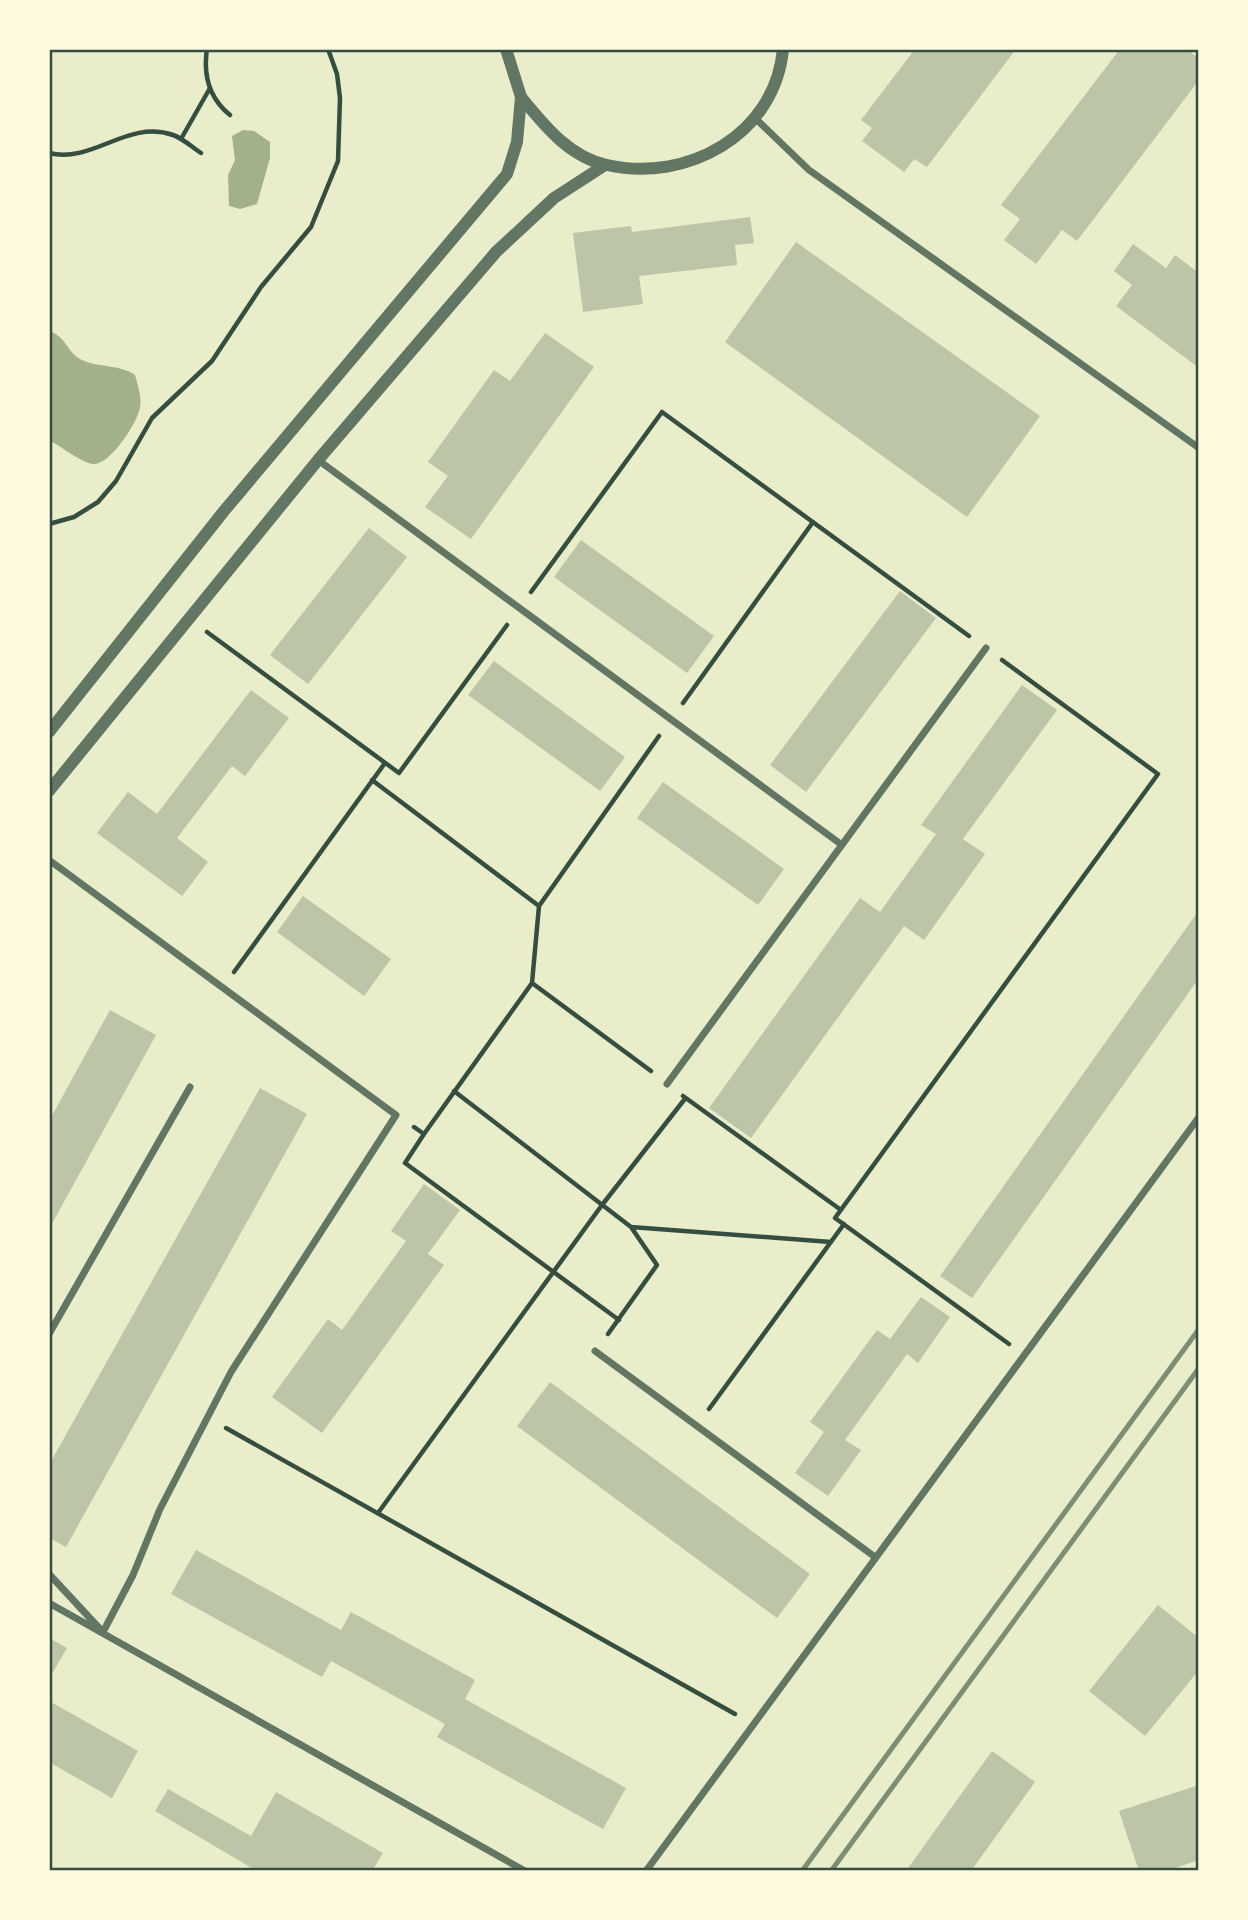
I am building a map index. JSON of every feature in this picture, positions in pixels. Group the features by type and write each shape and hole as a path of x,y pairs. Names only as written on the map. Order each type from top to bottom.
{"street":[{"path":"49,732 224,511 507,174 517,142 521,97 506,49"},
{"path":"521,97 556,139 605,165 660,170 713,154 755,118 781,70 783,49"},
{"path":"755,118 809,170 1199,448"},
{"path":"49,790 318,460 496,252 554,198 605,165"},
{"path":"318,460 842,845"},
{"path":"667,1084 986,649"},
{"path":"49,860 396,1115 231,1372 160,1509 133,1575 103,1632"},
{"path":"49,1334 190,1087"},
{"path":"646,1871 1199,1117"},
{"path":"595,1351 875,1557"},
{"path":"49,1574 103,1632"},
{"path":"49,1603 525,1871"}],"path":[{"path":"207,49 206,78 222,108 230,115"},
{"path":"49,524 74,517 98,502 116,481 152,418 212,361 261,288 311,227 329,189 339,150 340,98 337,74 328,49"},
{"path":"181,139 210,88"},
{"path":"49,153 73,155 91,150 122,135 141,132 161,132 181,139 201,153"},
{"path":"619,1320 405,1163 532,983 539,906 813,522"},
{"path":"188,618 399,773 520,608"},
{"path":"223,987 385,762"},
{"path":"372,780 539,906"},
{"path":"454,1091 631,1227 657,1265 595,1351"},
{"path":"378,1513 553,1271 686,1098"},
{"path":"396,1115 424,1134"},
{"path":"696,1426 844,1224"},
{"path":"631,1227 831,1242"},
{"path":"207,1418 754,1724"}],"shaded area":[{"path":"243,130 254,131 270,142 270,158 257,204 240,209 229,206 228,175 235,160 232,136"},
{"path":"49,331 59,336 73,354 82,360 122,369 135,375 140,400 138,415 114,452 99,463 92,464 82,460 49,440"}],"building":[{"path":"915,49 1016,49 927,167 914,159 904,172 862,141 872,128 861,120"},
{"path":"1120,49 1194,49 1191,53 1199,58 1199,80 1077,241 1062,230 1036,264 1004,240 1020,219 1001,205"},
{"path":"750,217 754,243 735,245 737,265 639,276 643,304 583,312 573,233 631,226 632,232"},
{"path":"796,242 1040,416 967,517 725,342"},
{"path":"1133,244 1166,268 1175,255 1199,273 1199,368 1116,306 1132,285 1114,271"},
{"path":"545,333 594,367 471,539 425,507 448,476 428,462 494,370 510,381"},
{"path":"369,528 407,557 308,684 270,655"},
{"path":"581,540 714,636 687,673 554,577"},
{"path":"900,591 936,618 806,792 770,765"},
{"path":"494,661 625,757 600,791 468,695"},
{"path":"1022,685 1057,710 963,839 985,854 924,940 904,926 751,1138 709,1108 860,898 880,912 936,834 921,825"},
{"path":"251,690 289,718 245,776 232,766 177,838 208,862 182,896 97,833 128,792 157,814"},
{"path":"663,782 784,869 758,905 637,818"},
{"path":"303,896 391,959 364,996 277,932"},
{"path":"1199,910 1199,978 972,1298 940,1276"},
{"path":"110,1010 156,1035 49,1229 49,1121"},
{"path":"260,1088 307,1114 66,1547 49,1538 49,1465"},
{"path":"424,1184 460,1210 428,1254 444,1265 322,1433 272,1397 328,1319 342,1330 406,1241 391,1231"},
{"path":"921,1297 950,1317 918,1363 907,1354 845,1440 861,1450 828,1496 795,1473 824,1432 810,1422 877,1330 890,1339"},
{"path":"550,1382 810,1574 777,1618 517,1426"},
{"path":"196,1550 341,1630 351,1612 475,1680 465,1699 626,1788 603,1829 437,1737 445,1724 331,1661 322,1677 171,1594"},
{"path":"1158,1605 1199,1638 1199,1670 1145,1736 1089,1691"},
{"path":"49,1638 67,1648 53,1672 49,1670"},
{"path":"49,1701 138,1751 112,1798 49,1762"},
{"path":"992,1751 1035,1782 971,1871 906,1871"},
{"path":"1199,1785 1199,1860 1166,1871 1139,1871 1119,1811"},
{"path":"168,1789 251,1836 276,1792 383,1853 372,1871 257,1871 155,1811"}],"railway":[{"path":"802,1871 1199,1329"},
{"path":"831,1871 1199,1368"}]}
